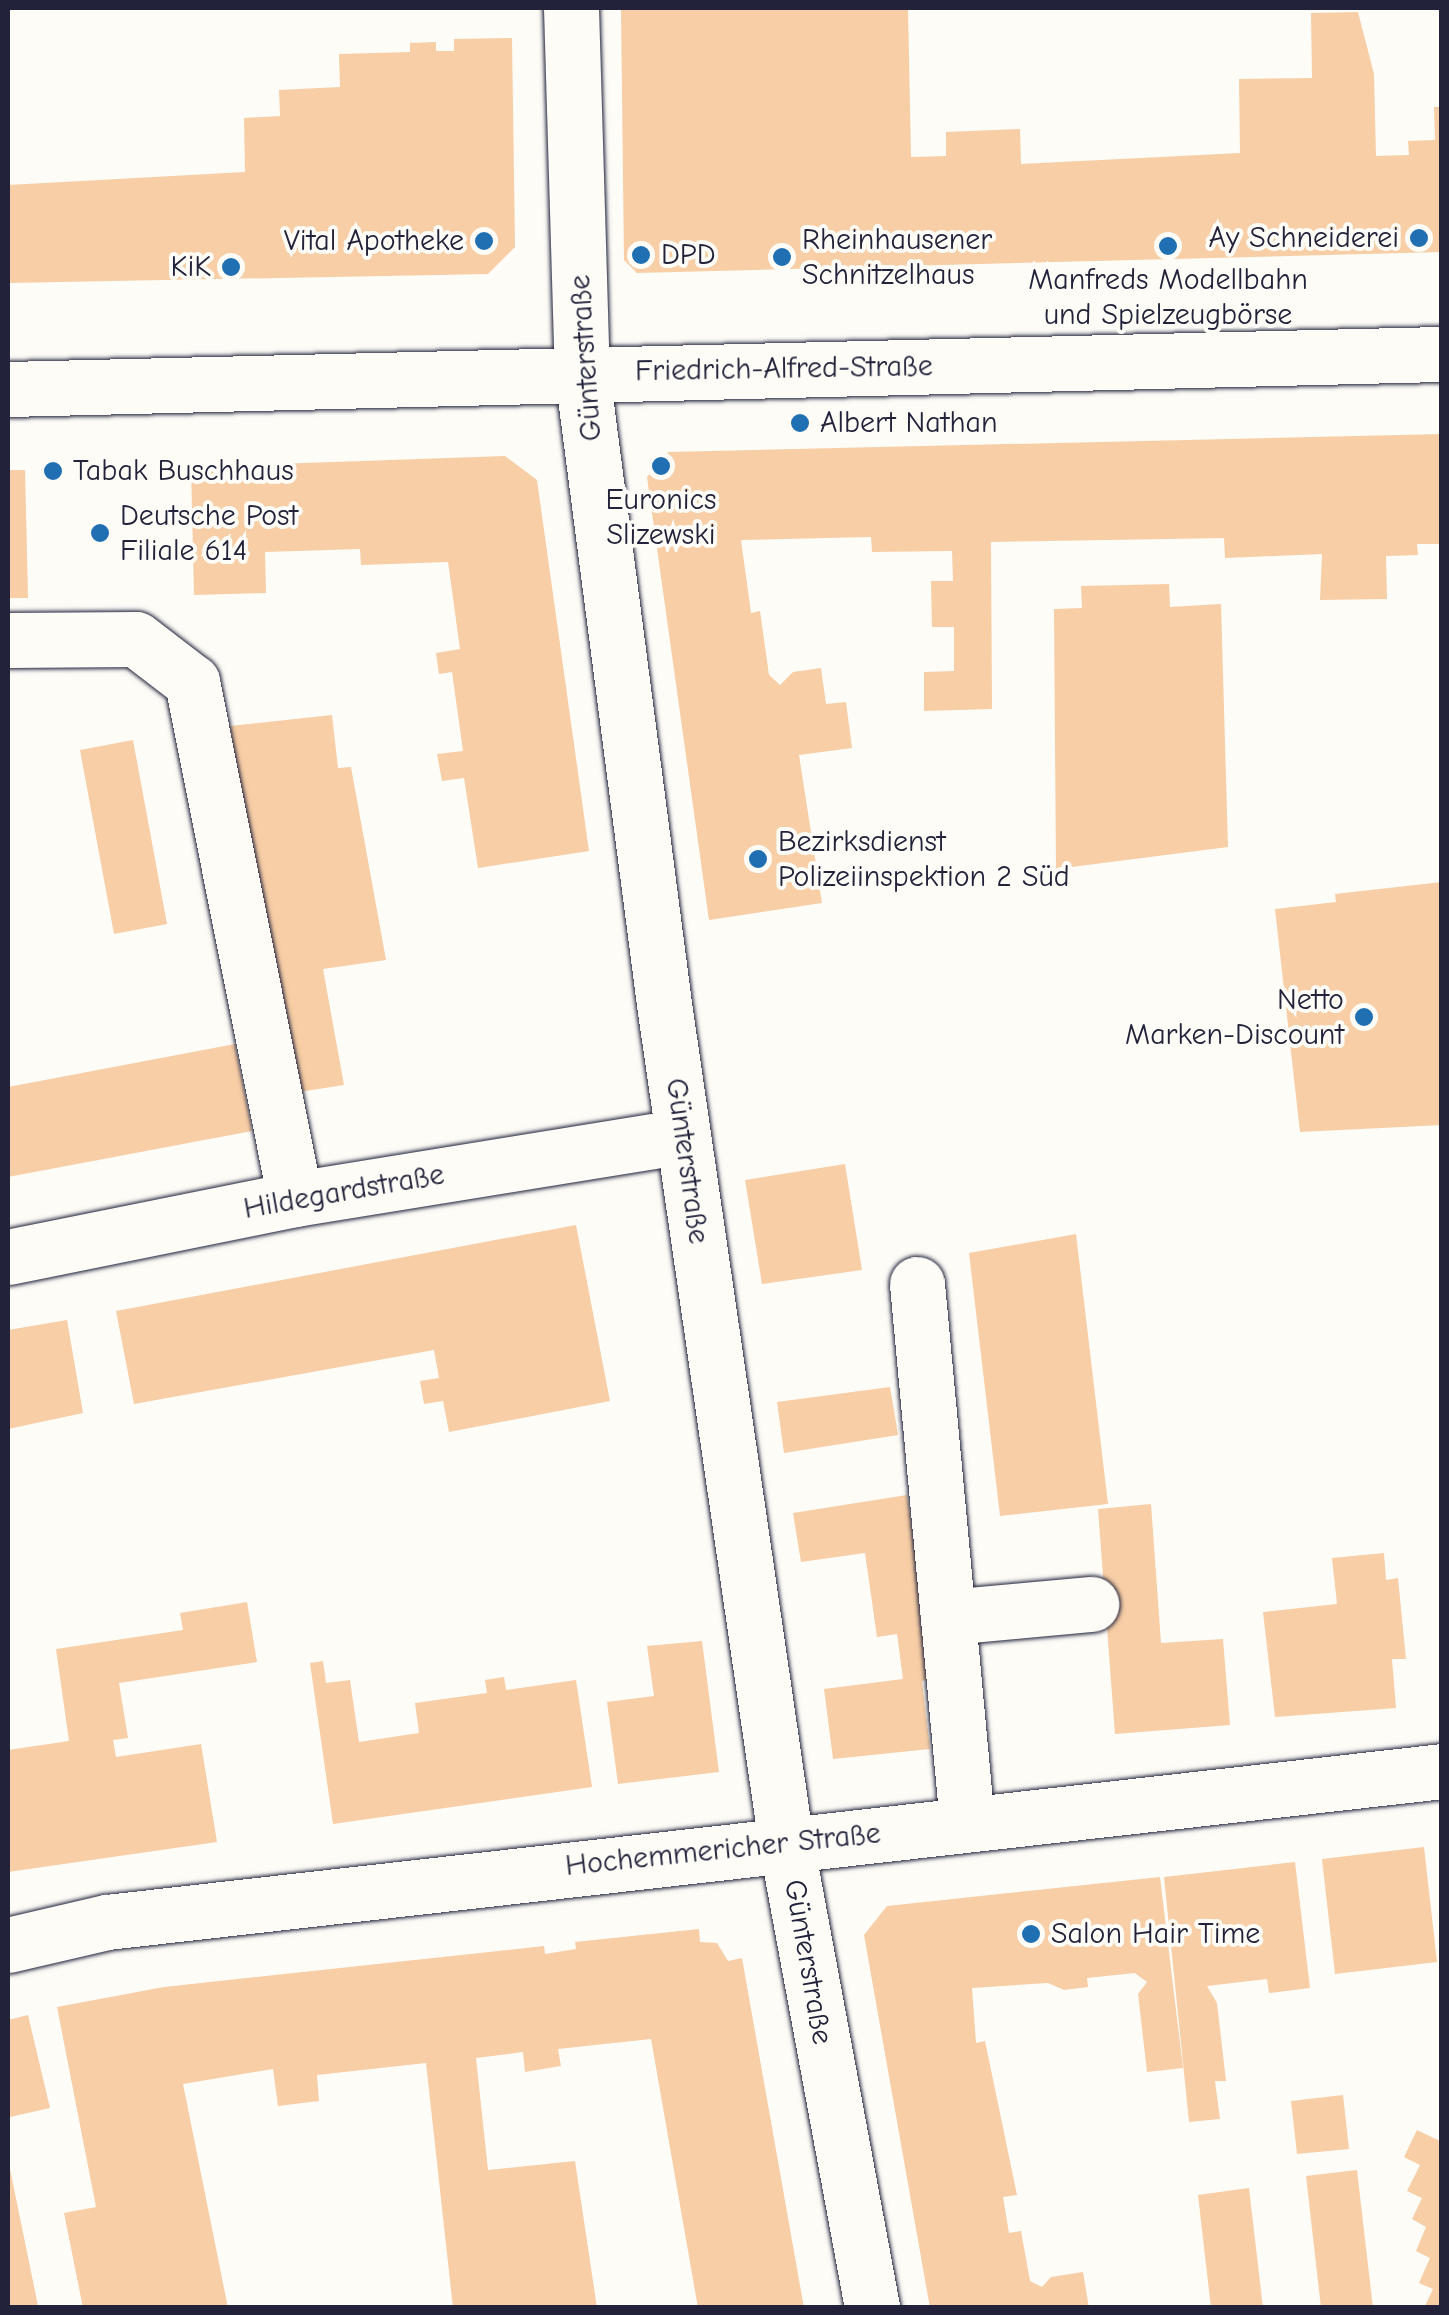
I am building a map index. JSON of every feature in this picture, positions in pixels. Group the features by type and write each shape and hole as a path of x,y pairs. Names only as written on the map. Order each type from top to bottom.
{"street":[{"name":"Günterstraße","path":"572,8 582,374 683,1136 786,1843 872,2308"},
{"name":"Friedrich-Alfred-Straße","path":"8,389 1442,354"},
{"path":"8,640 136,639 192,682 295,1199"},
{"name":"Hildegardstraße","path":"8,1257 295,1199 683,1136"},
{"path":"917,1284 967,1823"},
{"path":"948,1618 1091,1604"},
{"name":"Hochemmericher Straße","path":"8,1945 107,1922 1442,1771"}],"building":[{"path":"621,8 908,8 911,157 946,156 946,132 1020,129 1021,164 1240,153 1239,79 1312,78 1311,13 1358,12 1374,74 1376,156 1409,155 1408,141 1435,140 1434,107 1442,107 1442,252 637,273 624,260"},
{"path":"512,38 515,247 488,274 8,283 8,185 245,172 244,118 280,116 279,90 340,87 339,54 410,52 410,43 436,42 436,51 454,51 454,39"},
{"path":"1442,434 1442,544 1417,544 1418,555 1386,556 1387,599 1320,600 1322,554 1225,558 1224,538 991,542 992,709 924,711 924,672 954,671 954,627 932,627 931,581 953,581 952,551 872,552 871,537 741,540 751,613 760,611 769,675 780,685 793,672 821,668 826,704 846,702 852,748 799,755 822,903 709,920 647,477 668,452"},
{"path":"505,456 537,480 589,851 478,868 464,778 442,781 437,754 463,751 452,672 439,674 436,653 460,649 448,562 361,565 360,549 265,552 266,593 194,595 191,467"},
{"path":"8,470 25,470 28,598 8,598"},
{"path":"1169,584 1170,607 1221,604 1228,847 1056,869 1054,609 1082,608 1081,586"},
{"path":"332,715 338,768 351,767 386,960 323,969 344,1085 286,1094 230,726"},
{"path":"133,740 167,924 114,934 80,750"},
{"name":"Netto Marken-Discount","path":"1442,882 1442,1125 1300,1132 1275,909 1336,902 1335,894"},
{"path":"235,1044 252,1131 8,1177 8,1087"},
{"path":"845,1164 862,1270 762,1284 745,1180"},
{"path":"576,1225 610,1401 449,1432 443,1401 424,1404 420,1381 439,1378 434,1350 134,1404 116,1311"},
{"path":"1076,1234 1108,1504 1000,1516 969,1253"},
{"path":"67,1320 83,1413 8,1429 8,1330"},
{"path":"890,1387 898,1435 784,1453 777,1402"},
{"path":"907,1495 935,1678 922,1681 930,1749 833,1759 824,1689 903,1679 897,1634 877,1637 865,1553 801,1562 793,1513"},
{"path":"1151,1504 1161,1643 1223,1639 1230,1725 1115,1734 1098,1509"},
{"path":"1384,1553 1386,1580 1398,1578 1406,1659 1392,1659 1396,1708 1275,1717 1263,1612 1337,1604 1332,1558"},
{"path":"247,1602 257,1662 119,1683 128,1738 113,1740 116,1757 201,1744 217,1842 8,1872 8,1750 69,1741 56,1649 183,1630 180,1613"},
{"path":"702,1641 719,1772 618,1784 607,1702 654,1696 647,1646"},
{"path":"323,1661 326,1683 350,1680 359,1742 419,1733 415,1703 487,1693 485,1680 504,1677 506,1690 576,1680 592,1787 333,1824 310,1663"},
{"path":"1424,1847 1437,1962 1335,1974 1322,1859"},
{"path":"1295,1862 1310,1988 1269,1993 1267,1979 1207,1986 1217,2003 1226,2081 1215,2081 1220,2119 1189,2122 1164,1877"},
{"path":"1160,1877 1183,2068 1147,2072 1138,1994 1147,1982 1135,1973 1087,1978 1088,1987 1064,1990 1048,1983 972,1988 976,2043 985,2041 1017,2195 1003,2197 1009,2233 1021,2231 1030,2281 1042,2287 1051,2277 1083,2272 1089,2308 930,2308 864,1935 887,1906"},
{"path":"699,1929 700,1942 717,1943 728,1961 742,1958 804,2308 698,2308 651,2039 558,2049 561,2066 525,2072 523,2052 476,2058 488,2170 575,2161 597,2308 453,2308 426,2063 317,2075 319,2101 278,2106 273,2069 183,2084 228,2308 83,2308 64,2213 96,2207 57,2007 164,1987 544,1946 545,1954 576,1949 575,1942"},
{"path":"28,2015 50,2108 10,2117 8,2020"},
{"path":"1343,2095 1349,2149 1297,2154 1291,2101"},
{"path":"1417,2130 1442,2142 1442,2308 1424,2308 1433,2289 1419,2283 1430,2258 1416,2251 1426,2227 1412,2219 1422,2198 1407,2191 1420,2165 1404,2157"},
{"path":"9,2164 37,2301 38,2308 8,2308"},
{"path":"1357,2170 1373,2308 1321,2308 1306,2176"},
{"path":"1249,2188 1263,2308 1211,2308 1198,2195"}],"place":[{"name":"Ay Schneiderei","path":"1419,238"},
{"name":"Vital Apotheke","path":"484,241"},
{"name":"Manfreds Modellbahn und Spielzeugbörse","path":"1168,246"},
{"name":"DPD","path":"641,255"},
{"name":"Rheinhausener Schnitzelhaus","path":"782,257"},
{"name":"KiK","path":"231,267"},
{"name":"Albert Nathan","path":"800,423"},
{"name":"Euronics Slizewski","path":"661,466"},
{"name":"Tabak Buschhaus","path":"53,471"},
{"name":"Deutsche Post Filiale 614","path":"100,533"},
{"name":"Bezirksdienst Polizeiinspektion 2 Süd","path":"758,859"},
{"name":"Netto Marken-Discount","path":"1364,1017"},
{"name":"Salon Hair Time","path":"1031,1934"}]}
